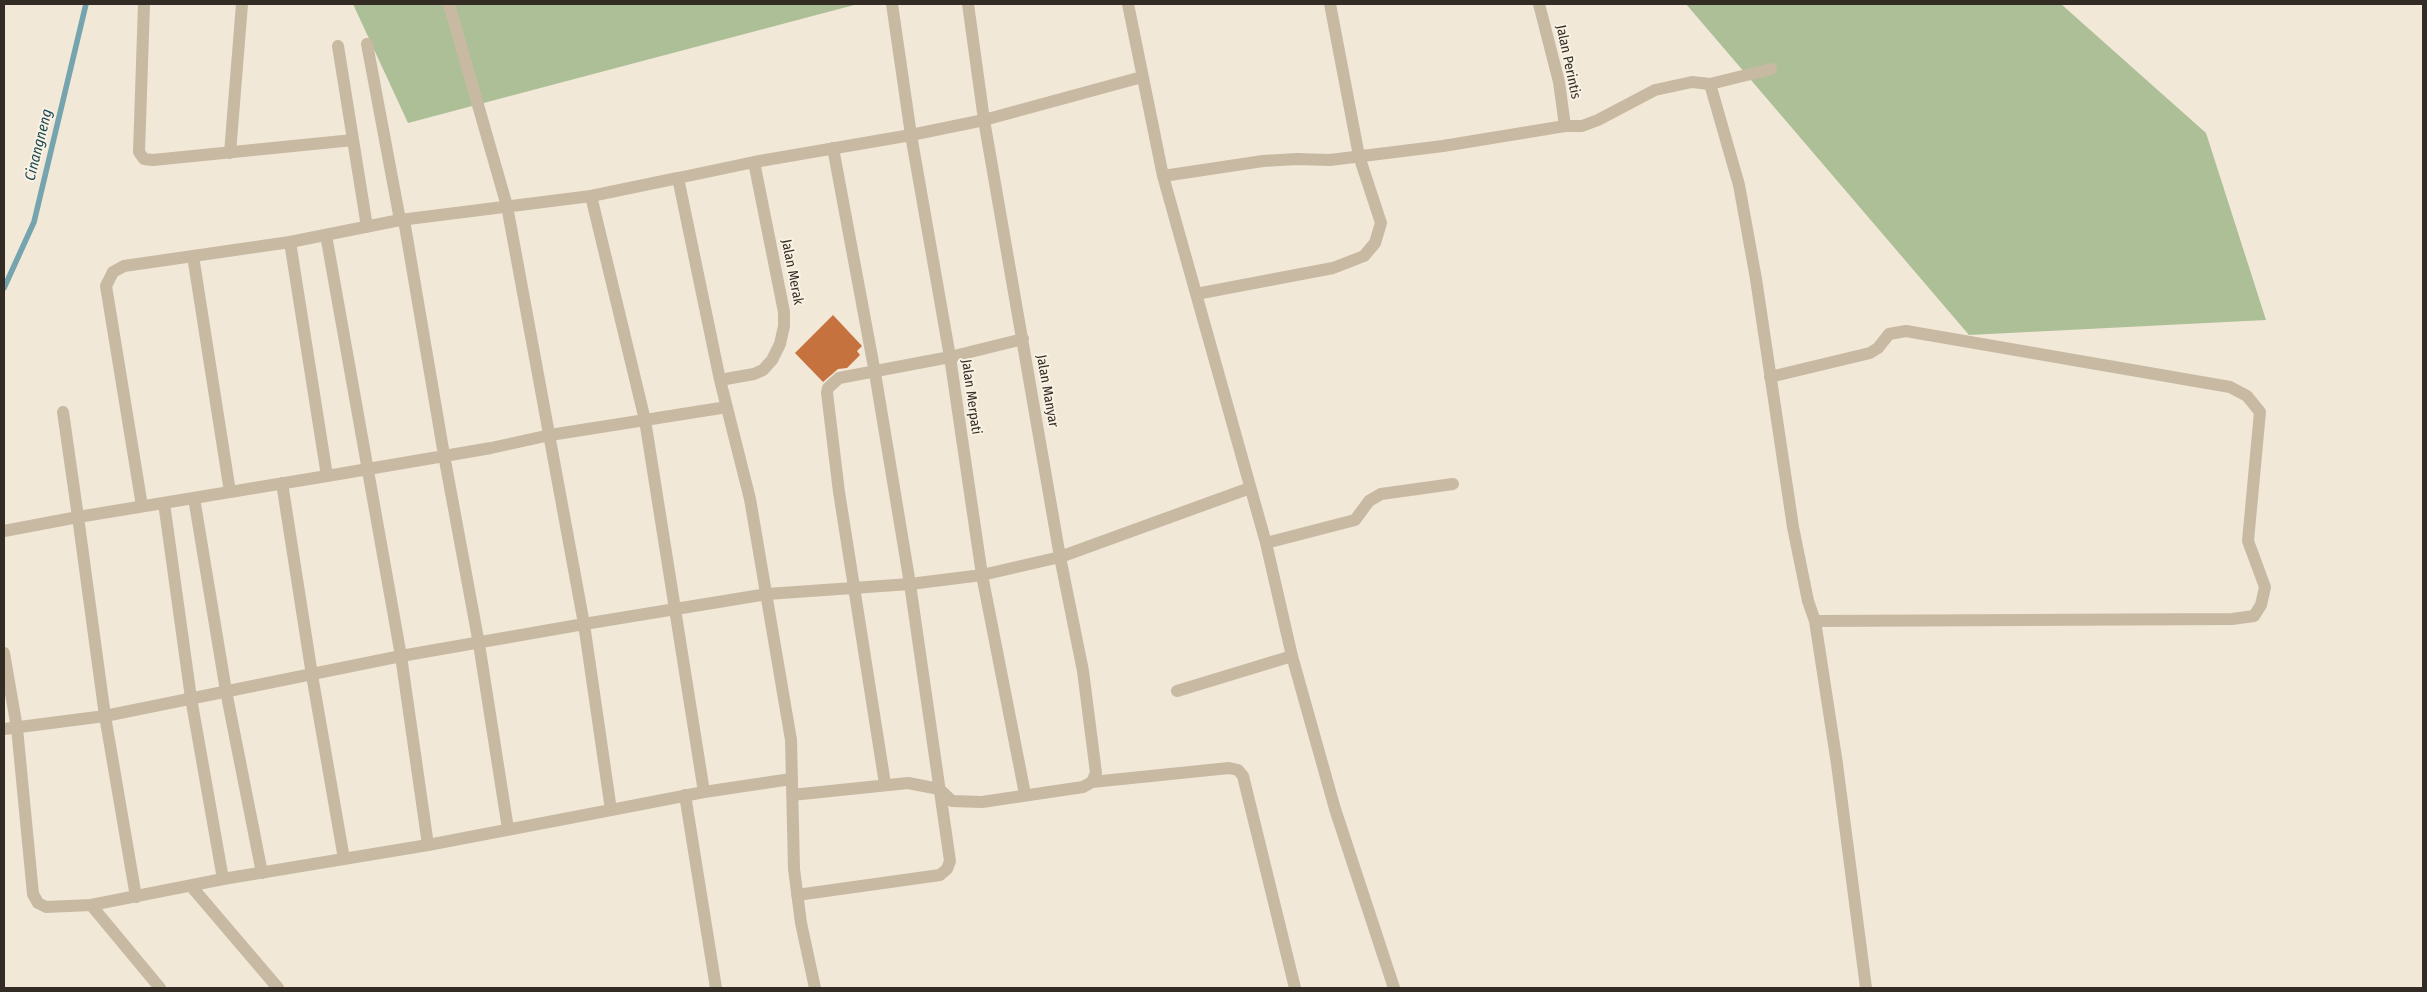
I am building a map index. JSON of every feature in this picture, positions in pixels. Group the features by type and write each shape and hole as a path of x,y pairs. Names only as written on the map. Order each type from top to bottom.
{"street":[{"path":"144,4 140,152 144,159 153,160 353,140"},
{"path":"230,153 242,4"},
{"path":"449,4 507,206 584,624 611,810"},
{"name":"Jalan Merpati","path":"892,4 950,358 982,575 1024,794"},
{"name":"Jalan Manyar","path":"968,4 984,120 1060,557 1083,671 1096,773 1092,782"},
{"path":"1128,4 1163,176 1266,543 1292,656 1335,810 1394,988"},
{"path":"1196,294 1333,268 1364,256 1375,243 1380,223 1359,156 1330,4"},
{"name":"Jalan Perintis","path":"1539,4 1559,82 1565,126"},
{"path":"367,44 402,220 479,644 508,829"},
{"path":"338,46 367,227"},
{"path":"1163,176 1263,161 1330,160 1442,146 1565,126 1582,126 1598,120 1655,90 1692,82 1710,84 1771,69"},
{"path":"142,506 106,286 113,272 124,266 290,242 402,220 590,196 754,162 912,135 984,120 1142,77"},
{"path":"1710,84 1738,185 1793,527 1808,601 1815,621 1838,773 1866,988"},
{"path":"797,895 940,875 947,869 950,861 910,584 875,373 833,148"},
{"name":"Jalan Merak","path":"720,380 754,374 763,370 772,360 780,344 784,326 784,312 754,162"},
{"path":"678,178 720,380 750,499 791,740 797,895 809,967 815,988"},
{"path":"590,196 645,420 704,792"},
{"path":"326,234 401,656 428,845"},
{"path":"290,242 327,476"},
{"path":"192,256 230,492"},
{"path":"1770,377 1870,353 1878,348 1889,334 1906,331 2230,387 2247,396 2260,412 2248,541 2265,587 2261,605 2254,616 2232,619 1815,621"},
{"path":"885,784 854,588 827,393 831,384 839,378 950,358 1023,339"},
{"path":"4,531 444,456 550,435 727,407"},
{"path":"63,412 105,716 136,897"},
{"path":"282,483 312,675 344,859"},
{"path":"1266,543 1355,520 1369,501 1381,494 1453,484"},
{"path":"4,729 105,716 401,656 479,644 676,608 766,594 910,584 982,575 1060,557 1250,488"},
{"path":"194,498 226,692 262,873"},
{"path":"164,503 191,698 223,879"},
{"path":"4,652 17,728 33,894 38,903 46,907 91,905 223,879 428,845 685,795 792,779"},
{"path":"1177,691 1292,656"},
{"path":"792,795 908,783 939,789 952,801 982,802 1024,794 1083,787 1092,782 1229,768 1238,770 1243,776 1296,988"},
{"path":"685,795 716,988"},
{"path":"191,886 278,988"},
{"path":"91,905 160,988"}],"green space":[{"path":"353,4 858,4 408,123"},
{"path":"1686,4 2061,4 2206,133 2266,320 1969,335"}],"building":[{"path":"833,315 862,346 857,351 860,355 847,368 838,369 823,382 795,353"}],"waterway":[{"name":"Cinangneng","path":"4,288 34,222 86,4"}]}
